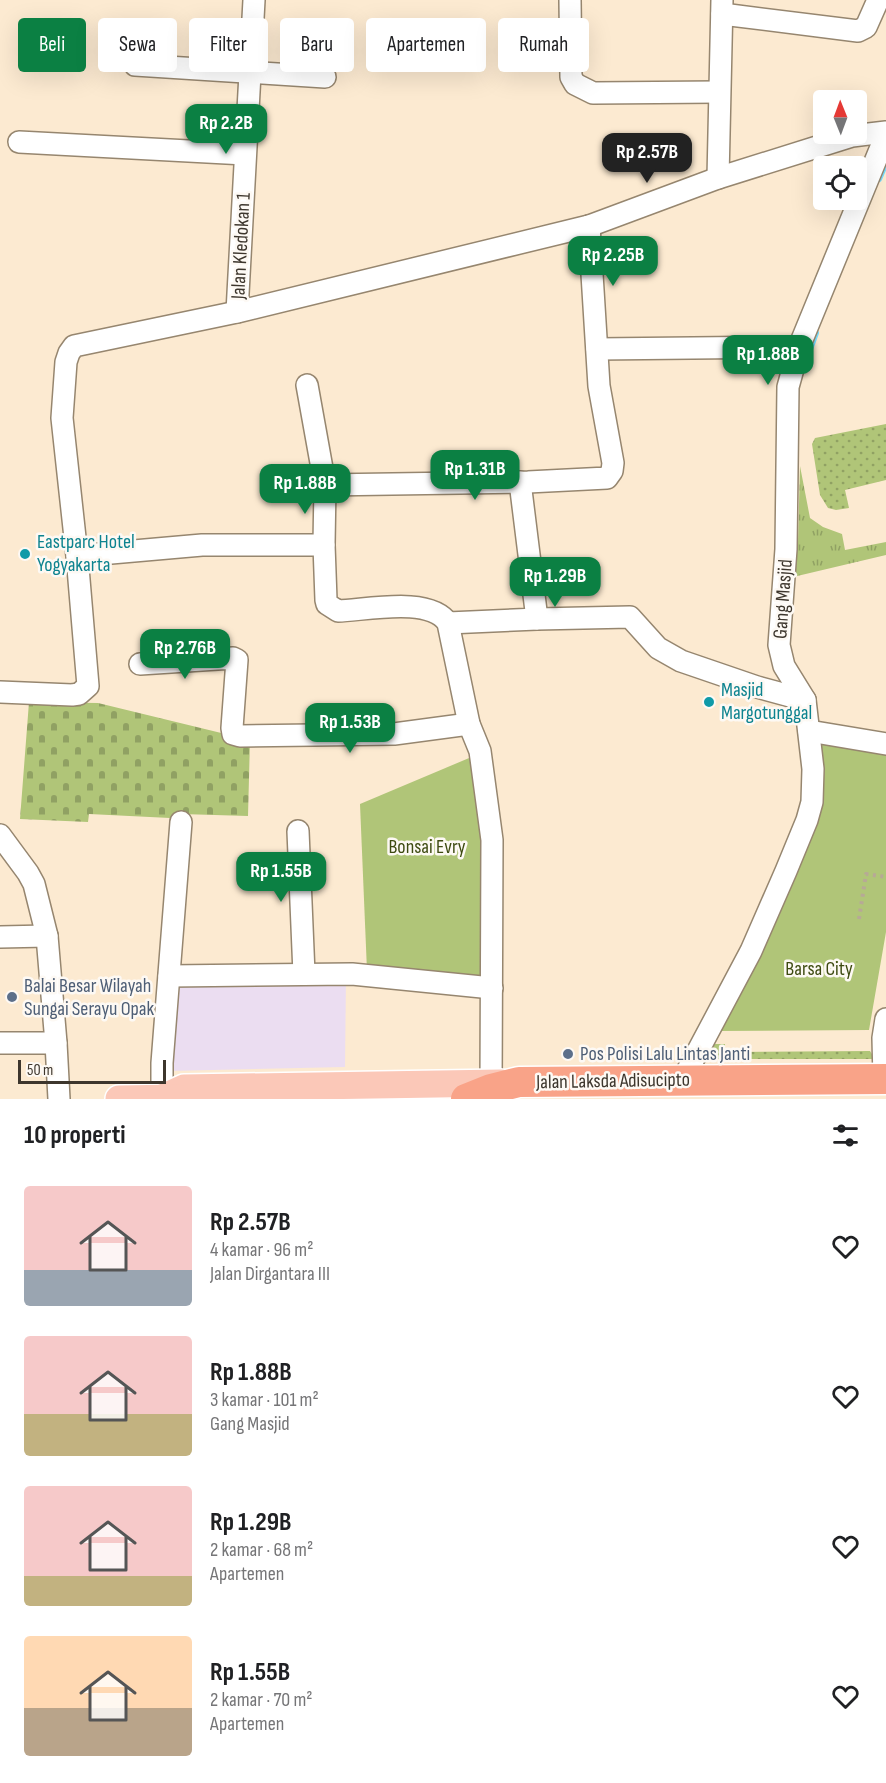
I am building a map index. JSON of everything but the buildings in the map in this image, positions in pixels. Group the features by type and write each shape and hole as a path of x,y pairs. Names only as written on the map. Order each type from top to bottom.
{"highway":[{"name":"Jalan Laksda Adisucipto","path":"479,1091 682,1081 885,1079"},
{"path":"720,1099 722,1093 727,1090 835,1080"}],"main road":[{"name":"Jalan Laksda Adisucipto","path":"162,1098 184,1088 479,1091"},
{"name":"Jalan Laksda Adisucipto","path":"120,1099 479,1091"}],"street":[{"name":"Jalan Kledokan 1","path":"237,312 254,0"},
{"path":"570,0 571,77 576,84 593,93 719,92"},
{"path":"718,178 722,7 858,31 866,27 878,0"},
{"path":"177,68 325,77"},
{"path":"0,692 72,695 79,694 88,686 62,418 66,362 74,346 237,312 590,226 718,178 852,136 886,133"},
{"name":"Gang Masjid","path":"682,1081 751,951 807,820 813,791 813,769 805,700 784,666 779,645 786,549 787,400 790,374 800,347 886,133"},
{"path":"19,141 245,154"},
{"path":"325,485 520,482 610,476 613,463 599,386 590,226"},
{"path":"597,350 800,347"},
{"path":"307,385 325,485 326,600 333,609 338,611 413,607 425,608 444,617 448,623 469,724 480,751 492,840 492,988 479,1091"},
{"path":"520,482 537,619"},
{"path":"77,556 202,545 324,545"},
{"path":"448,623 630,617 658,648 681,661 757,687 805,700"},
{"path":"140,664 233,658 237,660 233,734 394,734 469,724"},
{"path":"810,732 886,744"},
{"path":"162,1098 162,1063 181,822"},
{"path":"298,831 304,974"},
{"path":"0,835 34,884 47,936 56,1042 58,1099"},
{"path":"0,937 47,936"},
{"path":"169,976 352,974 492,988"},
{"path":"885,1079 883,1038 886,1019"},
{"path":"0,1042 56,1042"}],"path":[{"path":"859,919 866,874 886,877"}],"shaded area":[{"path":"346,978 345,1067 168,1071 175,979"}],"green space":[{"path":"886,424 886,480 845,490 849,508 836,510 828,508 820,495 812,444 815,438"},
{"path":"800,466 810,518 823,527 842,534 845,550 886,542 886,555 793,577 794,548 798,543"},
{"path":"29,702 98,703 250,740 248,816 181,814 170,818 89,814 88,822 20,819"},
{"name":"Barsa City","path":"819,741 886,751 886,932 869,1030 718,1031 789,890 820,816 822,766"},
{"name":"Bonsai Evry","path":"481,753 491,986 367,971 360,804"},
{"path":"713,1044 725,1044 725,1049 730,1052 870,1051 875,1059 705,1059"}],"waterway":[{"path":"879,179 886,163"},
{"path":"805,363 816,333"}],"place":[{"name":"Eastparc Hotel Yogyakarta","path":"25,554"},
{"name":"Masjid Margotunggal","path":"709,702"},
{"name":"Balai Besar Wilayah Sungai Serayu Opak","path":"12,997"},
{"name":"Pos Polisi Lalu Lintas Janti","path":"568,1054"}]}
